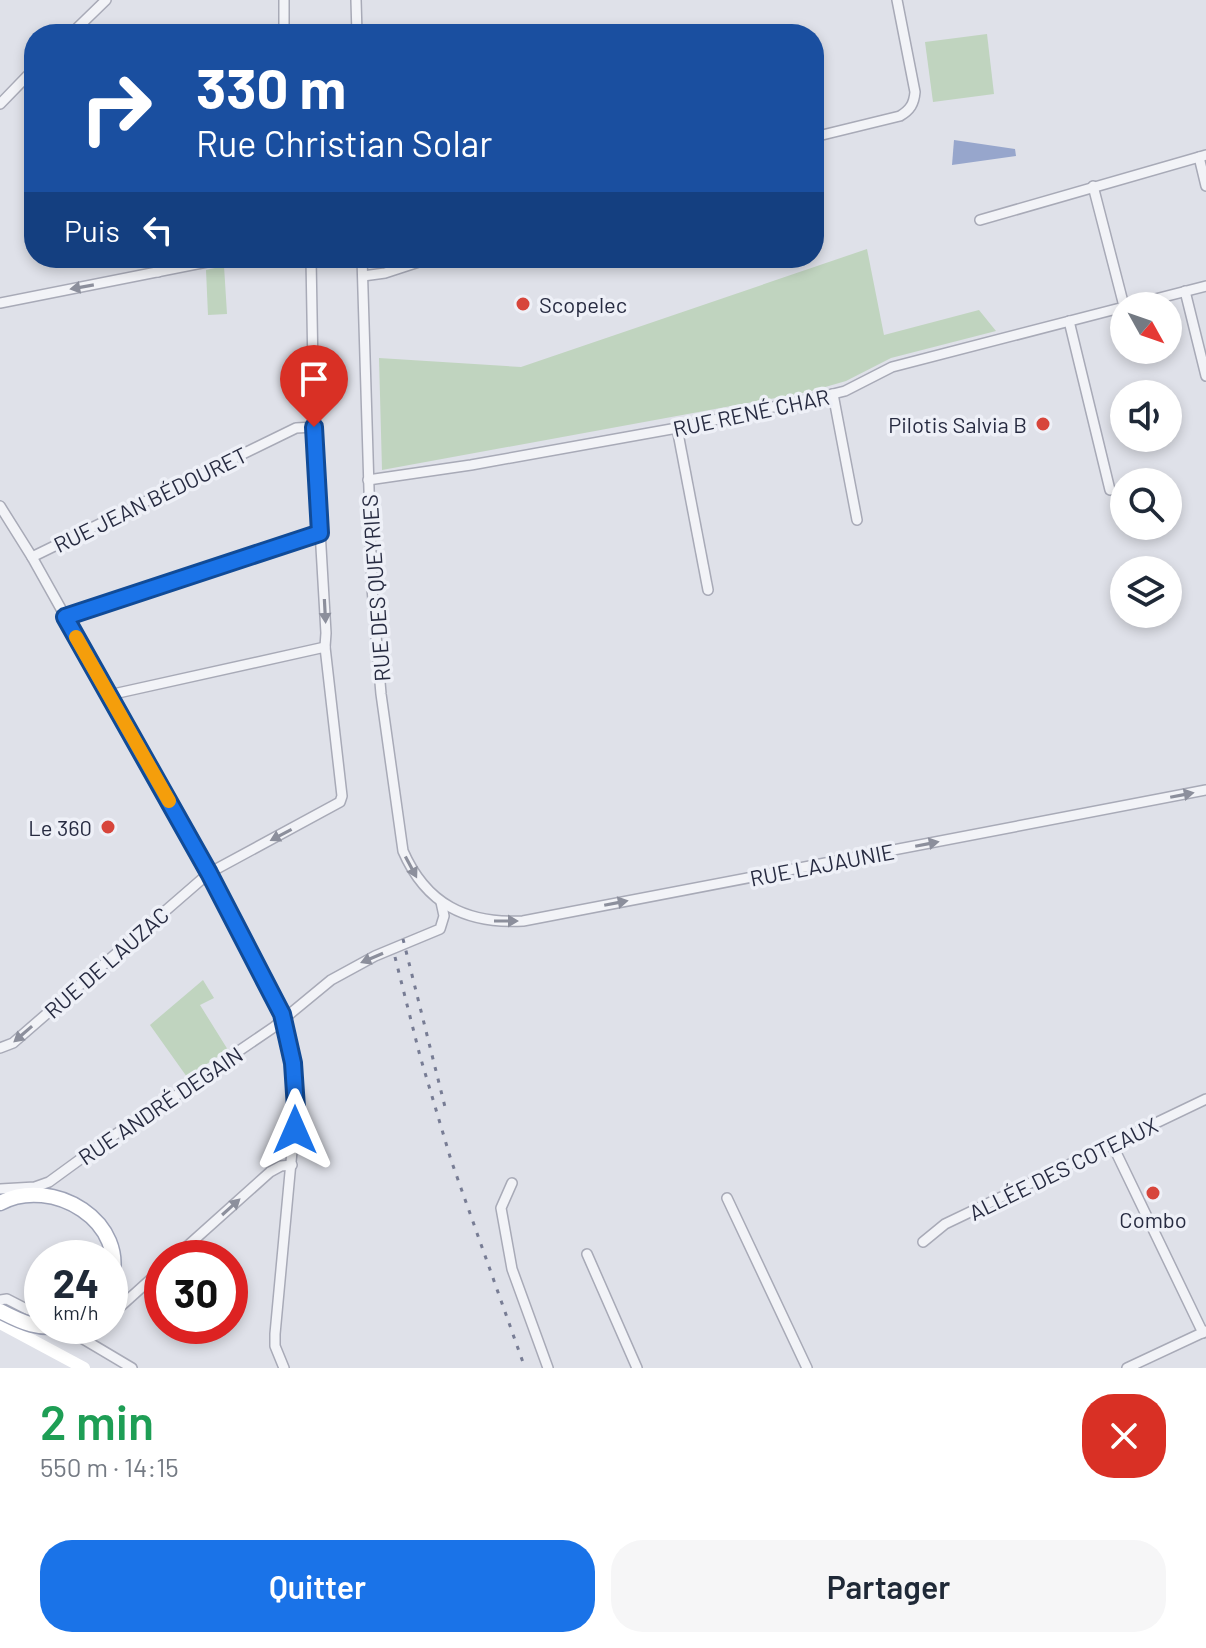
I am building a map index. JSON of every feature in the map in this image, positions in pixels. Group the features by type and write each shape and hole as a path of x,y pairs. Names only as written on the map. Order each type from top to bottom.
{"main road":[{"path":"0,1203 23,1190 52,1197 85,1210 105,1232 108,1240"},
{"path":"0,1311 24,1322"},
{"path":"0,1323 84,1368"}],"street":[{"path":"81,24 106,0"},
{"path":"284,0 284,24"},
{"path":"356,0 357,24"},
{"path":"824,135 900,116 908,112 914,102 915,92 897,0"},
{"path":"0,104 24,79"},
{"path":"980,220 1202,156 1206,186"},
{"path":"1093,186 1121,292"},
{"path":"0,303 178,268"},
{"path":"109,695 325,647 314,427 311,268"},
{"name":"RUE DES QUEYRIES","path":"363,268 368,480 377,651 400,823 398,832 411,870 422,886 441,902"},
{"path":"363,276 400,268"},
{"name":"RUE RENÉ CHAR","path":"1181,292 1206,286"},
{"path":"1185,291 1206,376"},
{"name":"RUE RENÉ CHAR","path":"368,480 677,428 833,394 892,367 1110,310"},
{"path":"1069,321 1110,490"},
{"path":"833,394 857,520"},
{"name":"RUE JEAN BÉDOURET","path":"32,557 296,428 314,427"},
{"path":"677,428 708,590"},
{"path":"0,506 32,557 209,873 284,1019 293,1063 296,1108 275,1334 275,1346 284,1368"},
{"path":"65,617 320,533"},
{"name":"RUE DE LAUZAC","path":"0,1048 13,1043 209,873 340,802 342,796 325,647"},
{"name":"RUE LAJAUNIE","path":"441,902 486,921 523,921 1206,790"},
{"name":"RUE ANDRÉ DEGAIN","path":"0,1189 23,1190 49,1182 108,1139 207,1076 331,980 353,966 440,929 444,916 441,902"},
{"name":"ALLÉE DES COTEAUX","path":"923,1242 945,1224 1206,1099"},
{"path":"1112,1144 1205,1332 1127,1368"},
{"path":"194,1240 270,1172 292,1165"},
{"path":"512,1183 501,1208 512,1269 548,1368"},
{"path":"727,1198 807,1368"},
{"path":"587,1254 634,1363"},
{"path":"128,1300 144,1285"},
{"path":"0,1300 7,1299 24,1308"},
{"path":"93,1344 132,1368"}],"green space":[{"path":"987,34 994,94 933,102 925,42"},
{"path":"867,249 884,335 979,310 996,331 891,358 846,381 808,392 382,470 379,358 521,367 811,268 824,268 824,264"},
{"path":"224,268 227,314 208,315 206,270"},
{"path":"203,980 214,998 200,1005 228,1050 187,1077 150,1025"}],"water":[{"path":"954,140 1015,149 1016,156 952,165"}],"railway":[{"path":"403,939 446,1111"},
{"path":"395,957 451,1160 525,1368"}],"slow traffic":[{"path":"76,637 169,801"}],"place":[{"name":"Scopelec","path":"523,304"},
{"name":"Pilotis Salvia B","path":"1043,424"},
{"name":"Le 360","path":"108,827"},
{"name":"Combo","path":"1153,1193"}],"route":[{"path":"295,1130 293,1063 282,1014 209,873 65,617 320,533 314,427"}]}
